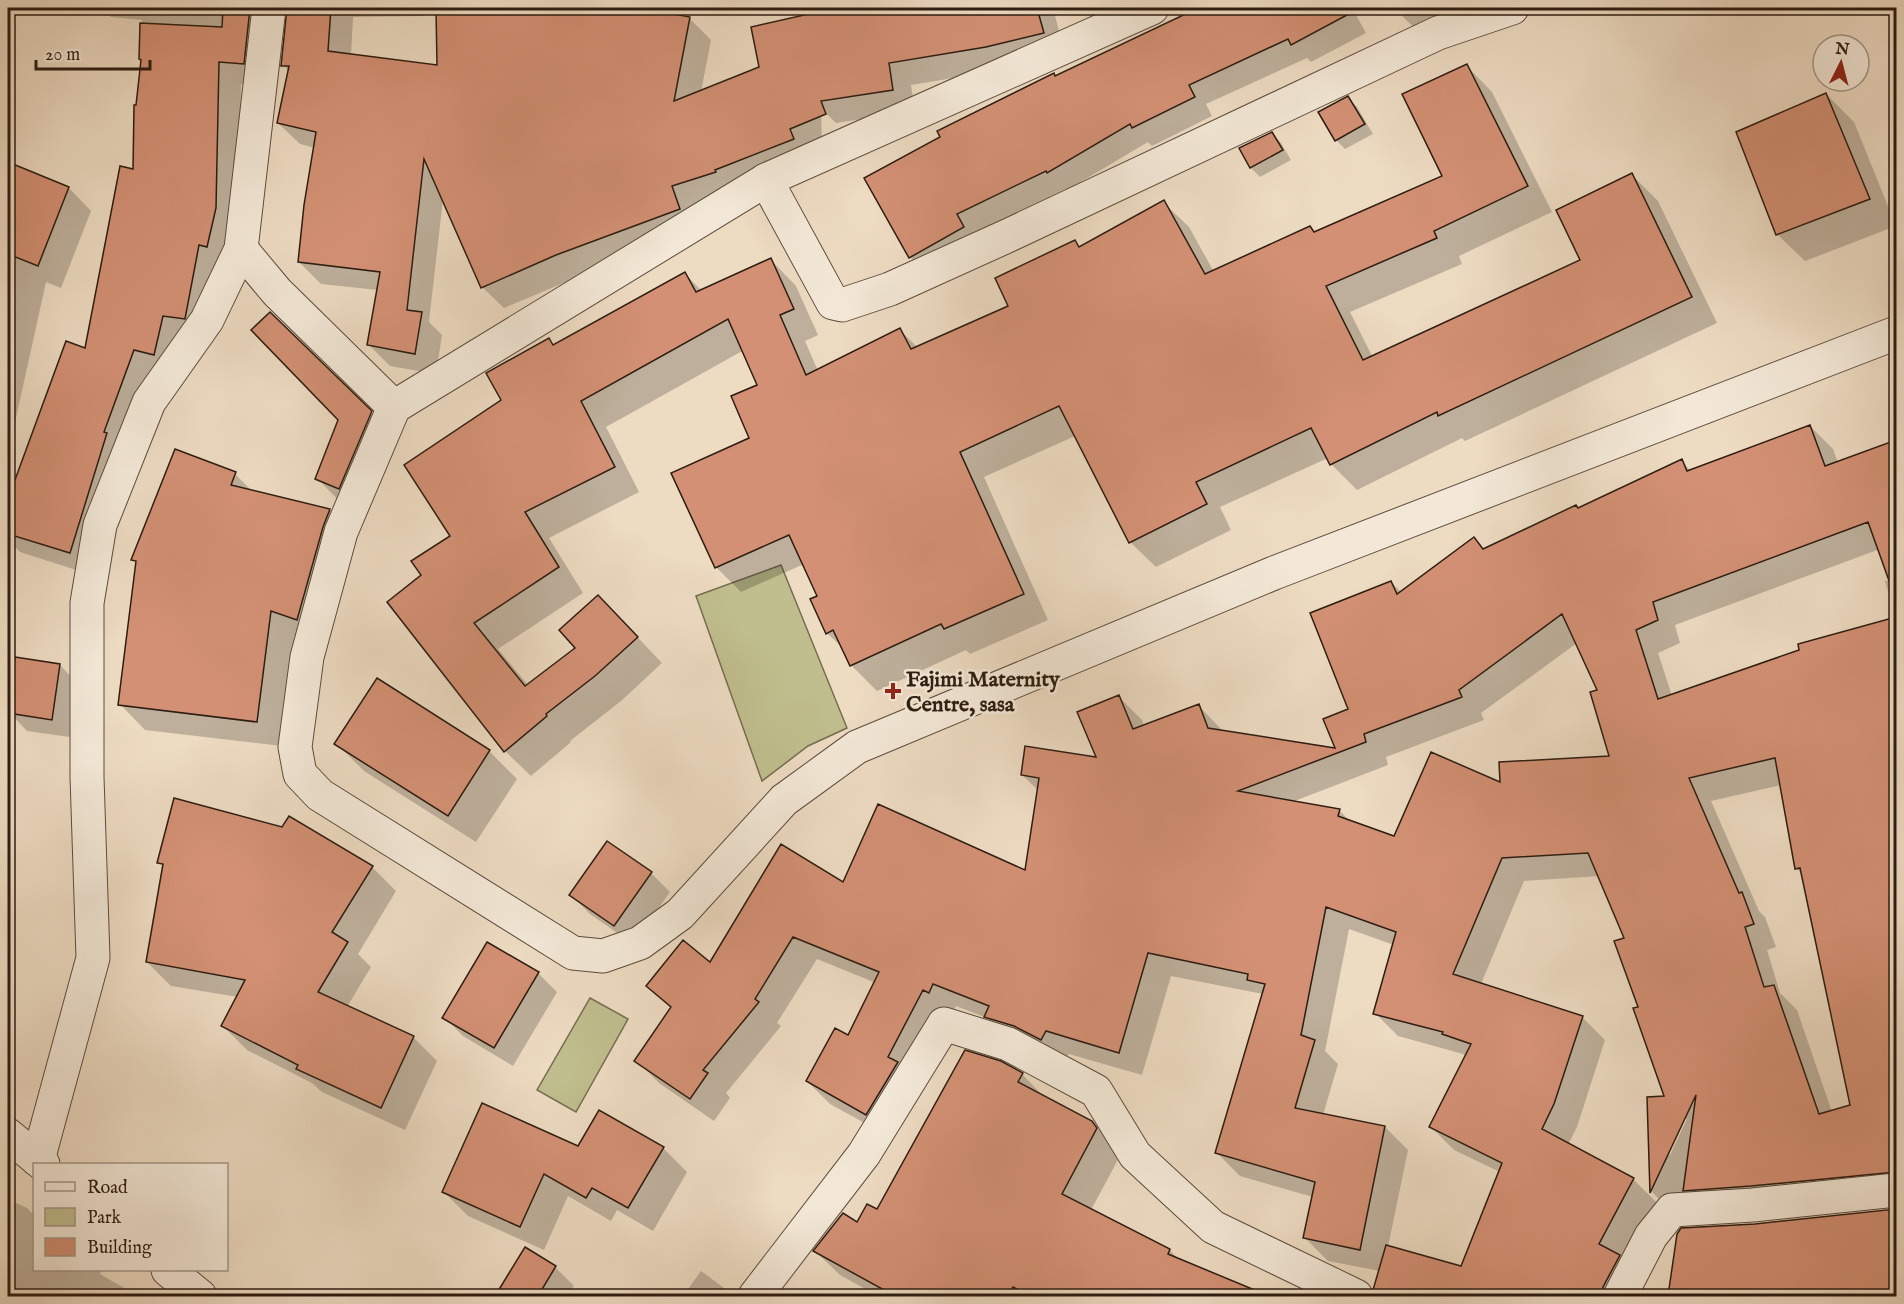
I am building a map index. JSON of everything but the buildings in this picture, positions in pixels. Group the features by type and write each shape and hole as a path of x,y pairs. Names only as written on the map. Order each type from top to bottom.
{"street":[{"path":"8,1135 40,1162 93,958 87,777 87,603 100,525 149,402 207,320 241,249 269,8"},
{"path":"1152,8 766,180 394,407 341,532 308,657 296,747 300,774 320,795 573,953 603,956 640,943 680,914 784,800 856,747 1274,573 1896,333"},
{"path":"766,180 833,303 842,304 890,289 1005,237 1438,33 1512,8"},
{"path":"241,249 278,292 394,407"},
{"path":"755,1296 864,1154 944,1024 1008,1044 1096,1091 1135,1155 1213,1227 1356,1296"},
{"path":"1620,1296 1651,1236 1672,1210 1753,1205 1896,1190"},
{"path":"170,1271 200,1296"}],"green space":[{"path":"781,565 847,728 808,746 762,781 696,596"},
{"path":"590,998 628,1019 576,1112 537,1090"}],"place":[{"name":"Fajimi Maternity Centre, sasa","path":"893,691"}]}
